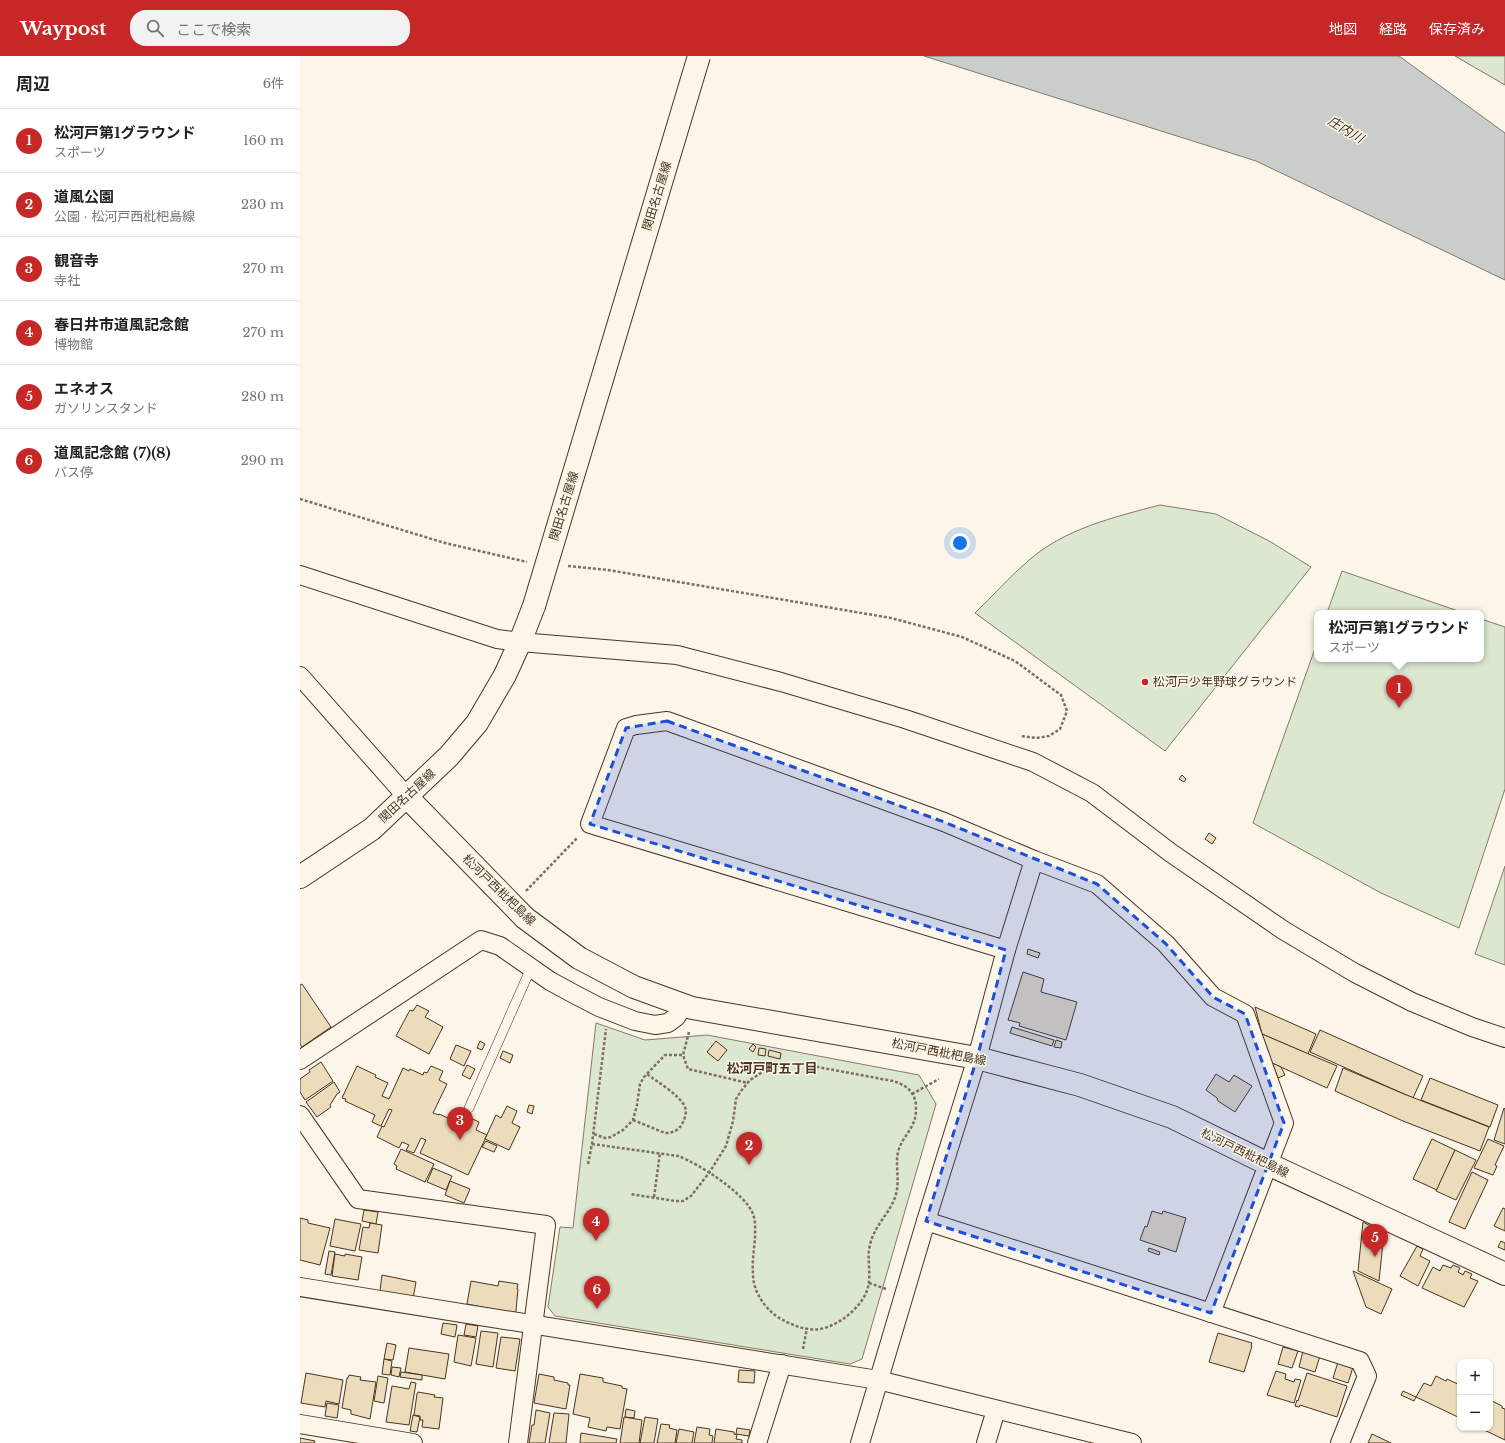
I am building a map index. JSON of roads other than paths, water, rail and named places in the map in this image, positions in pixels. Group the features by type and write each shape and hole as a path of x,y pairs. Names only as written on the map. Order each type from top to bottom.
{"main road":[{"name":"関田名古屋線","path":"300,877 372,829 450,756 477,723 505,675 534,606 699,56"},
{"name":"松河戸西枇杷島線","path":"407,797 525,918 579,958 634,987 692,1008 977,1058 1080,1085 1172,1117 1268,1164 1505,1274"}],"street":[{"path":"300,575 497,639 677,655 781,682 905,720 1033,762 1092,792 1171,853 1283,930 1355,973 1412,1002 1505,1038"},
{"path":"304,687 407,797"},
{"path":"1006,950 590,824 626,728 636,725 667,721 944,822 1034,860 1097,884 1166,944 1213,997 1245,1014 1284,1123 1211,1313"},
{"path":"860,1443 926,1221 977,1058 1006,950 1034,860"},
{"path":"300,1060 481,940 500,946 550,981 574,994 599,1007 635,1021 655,1025 668,1023 676,1017 684,1005"},
{"path":"300,1114 358,1199 546,1225 518,1443"},
{"path":"926,1221 1360,1361 1366,1376 1340,1443"},
{"path":"300,1287 878,1380 1132,1443"},
{"path":"757,1443 782,1364"},
{"path":"986,1443 996,1410"},
{"path":"300,1424 413,1443"}],"lane":[{"path":"470,1108 531,968"}],"water":[{"name":"庄内川","path":"924,56 1399,56 1505,133 1505,280 1256,161"}],"place":[{"name":"松河戸少年野球グラウンド","path":"1145,682"},
{"name":"松河戸第1グラウンド","path":"1399,708"},
{"name":"観音寺","path":"460,1140"},
{"name":"道風公園","path":"749,1165"},
{"name":"春日井市道風記念館","path":"596,1241"},
{"name":"エネオス","path":"1375,1257"},
{"name":"道風記念館 (7)(8)","path":"597,1309"}],"district":[{"name":"松河戸町五丁目","path":"772,1068"}]}
